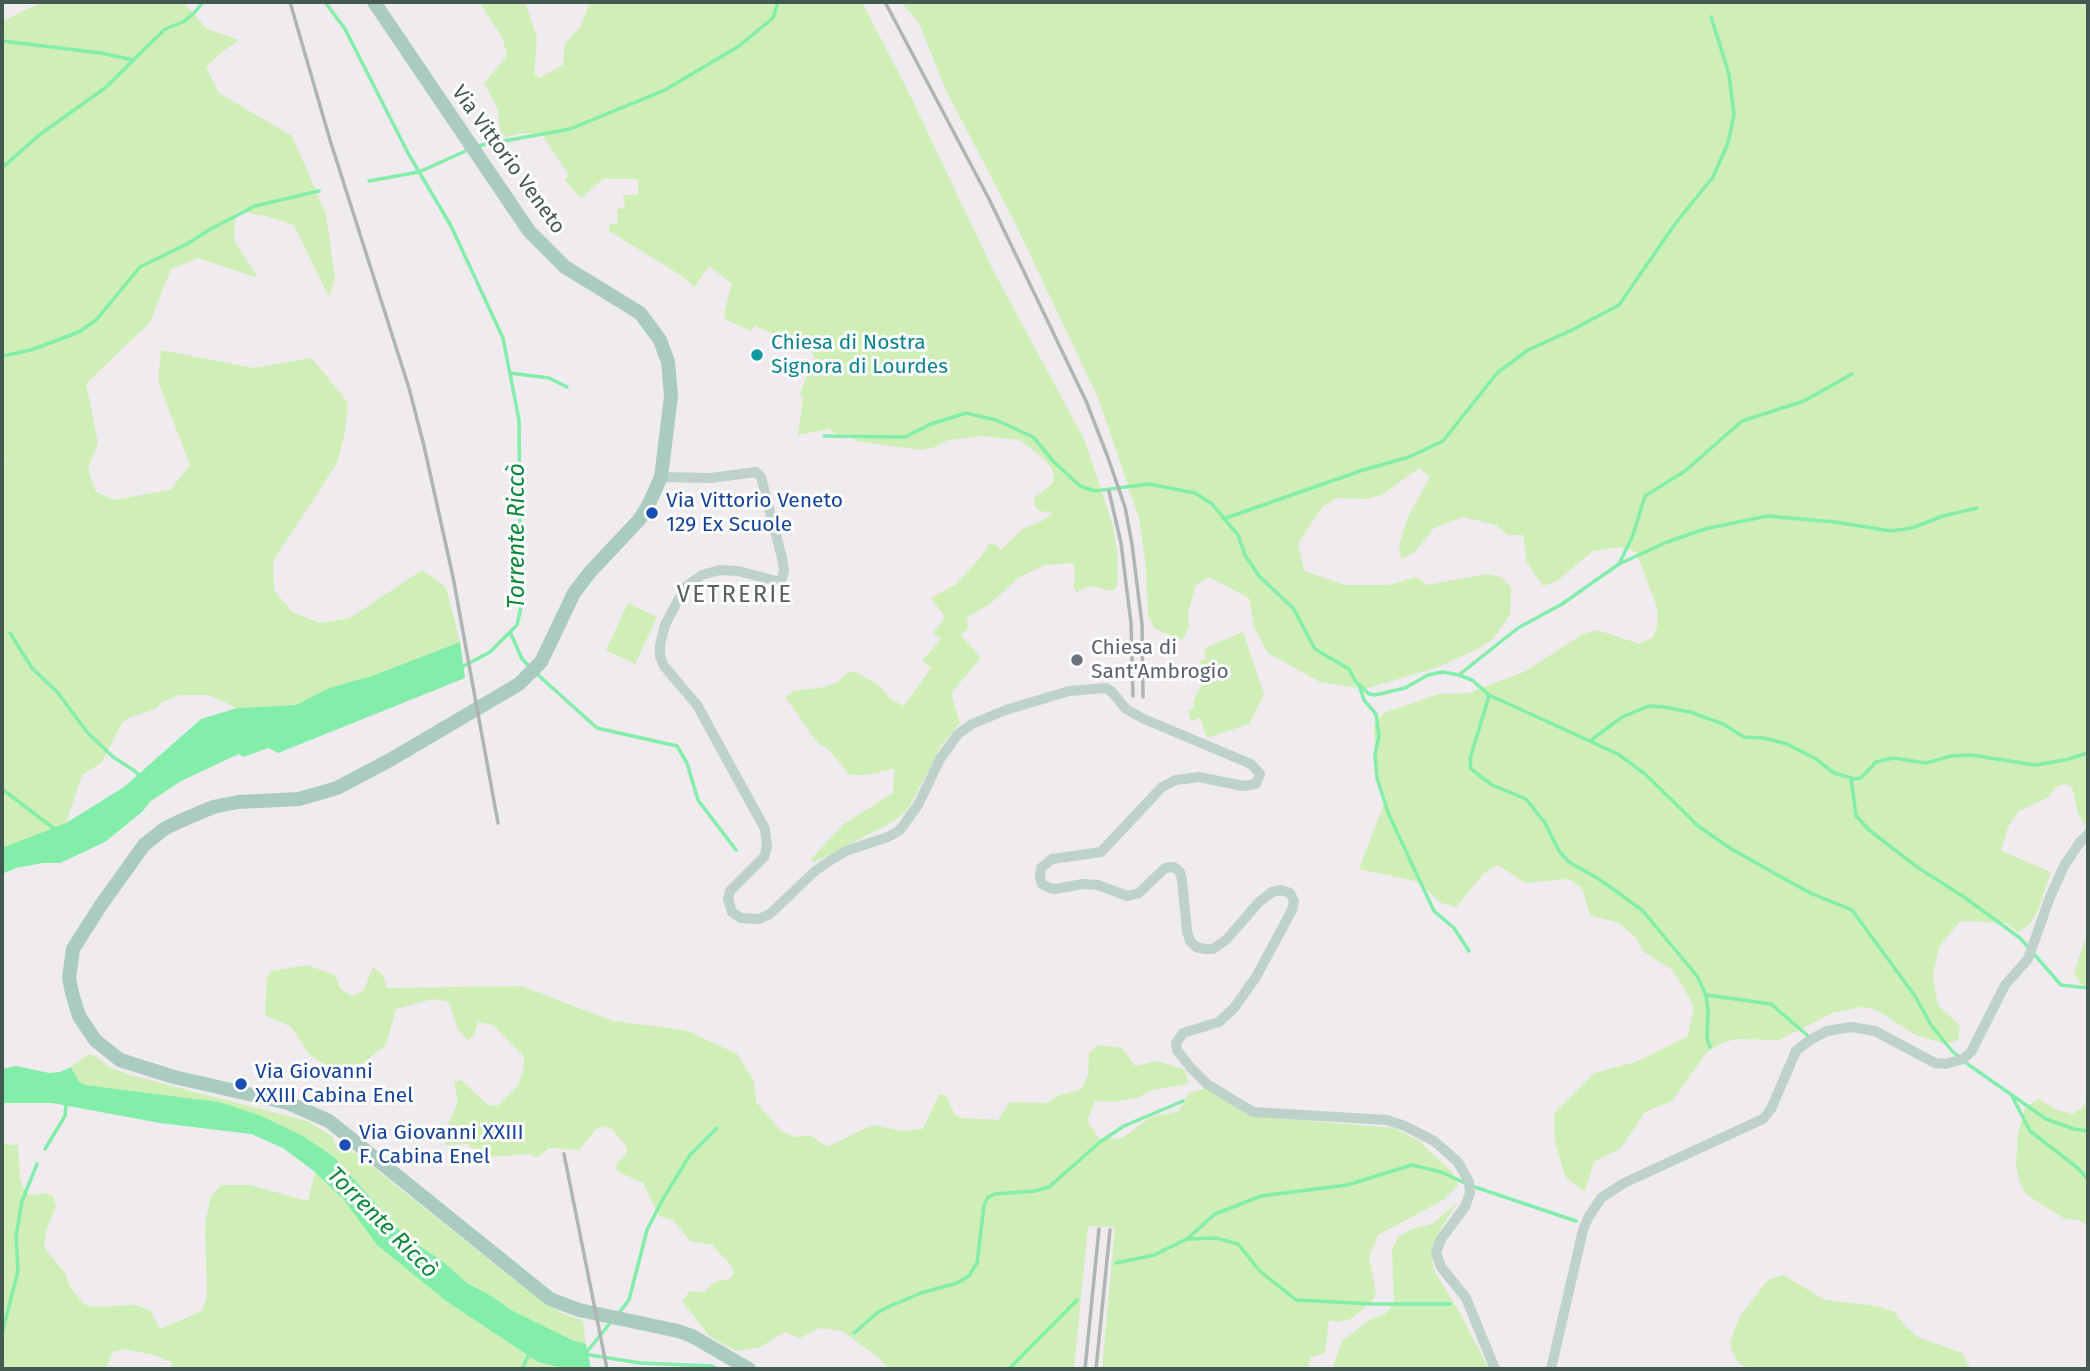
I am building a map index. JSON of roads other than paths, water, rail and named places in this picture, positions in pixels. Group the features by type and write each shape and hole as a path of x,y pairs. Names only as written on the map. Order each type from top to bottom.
{"main road":[{"name":"Via Vittorio Veneto","path":"374,2 529,232 565,268 628,305 651,326 665,352 671,379 661,477 649,506 574,593 541,662 519,684 337,788 299,799 228,803 197,813 164,829 144,845 73,949 69,978 72,993 79,1016 95,1040 114,1057 174,1077 288,1103 315,1113 335,1126 550,1299 568,1307 685,1333 749,1369"}],"street":[{"path":"661,477 711,478 756,472 761,477 782,558 784,571 781,582 738,571 720,570 702,575 685,587 665,625 660,645 664,666 697,705 765,829 767,848 764,857 730,891 728,899 732,912 741,918 759,919 770,914 815,870 846,851 900,830 914,812 940,759 958,734 972,724 1006,710 1069,691 1106,688 1126,709 1144,719 1251,764 1261,774 1256,784 1250,786 1199,777 1176,780 1162,787 1101,852 1052,859 1041,868 1042,884 1055,889 1083,884 1134,896 1160,872 1170,866 1174,867 1182,880 1190,940 1196,947 1205,949 1213,949 1226,940 1259,902 1272,892 1282,890 1290,893 1294,901 1292,910 1256,976 1234,1008 1219,1021 1183,1033 1176,1043 1177,1050 1207,1084 1252,1112 1387,1120 1434,1141 1458,1162 1469,1182 1470,1193 1465,1207 1441,1239 1436,1253 1441,1267 1466,1298 1495,1369"},
{"path":"1551,1369 1583,1230 1601,1198 1624,1182 1763,1119 1771,1109 1796,1051 1826,1031 1851,1027 1875,1031 1934,1063 1946,1064 1963,1059 1971,1052 2005,985 2028,959 2064,866 2088,834"}],"water":[{"path":"460,642 465,678 278,753 268,748 243,757 239,754 181,781 151,801 142,812 105,842 60,863 16,868 2,874 2,848 66,823 124,787 201,719 237,708 296,705 329,688 372,676"},
{"path":"16,1066 49,1073 71,1067 79,1082 85,1085 219,1102 259,1115 303,1136 334,1157 405,1236 445,1263 467,1283 511,1310 572,1340 586,1344 591,1369 567,1369 538,1362 446,1301 377,1245 344,1200 315,1172 283,1148 251,1134 160,1123 52,1103 2,1103 2,1069"}],"waterway":[{"path":"2,168 39,135 105,88 165,29 185,21 203,2"},
{"name":"Torrente Riccò","path":"325,2 345,29 408,153 451,226 503,338 519,420 521,607 517,625 490,652 460,668"},
{"path":"477,146 570,129 665,90 739,46 773,18 778,2"},
{"path":"1223,519 1363,470 1409,457 1443,441 1497,373 1528,350 1619,305 1675,224 1713,177 1728,143 1734,115 1729,74 1711,17"},
{"path":"2,41 101,53 134,60"},
{"name":"Torrente Riccò","path":"369,181 419,172 470,149"},
{"path":"2,356 31,350 79,332 96,320 140,267 255,206 319,191"},
{"path":"510,373 549,378 567,387"},
{"path":"1619,564 1633,535 1645,496 1685,471 1742,421 1804,401 1852,374"},
{"path":"824,436 905,437 931,424 966,413 996,420 1033,437 1054,462 1080,486 1095,491 1149,484 1195,493 1212,504 1238,535 1245,555 1259,576 1293,608 1315,649 1349,669 1356,682 1369,694 1405,688 1428,675 1443,672 1459,675 1472,680 1489,695 1618,754 1645,774 1698,826 1733,850 1810,893 1852,910 1952,1051 2046,1119 2088,1131"},
{"path":"1460,674 1518,628 1562,604 1619,564 1667,542 1705,529 1767,516 1835,522 1891,531 1912,528 1943,516 1977,508"},
{"path":"510,632 522,659 530,667"},
{"path":"10,633 32,668 58,693 87,732 113,757 141,778"},
{"path":"536,673 597,728 677,746 687,763 698,800 736,850"},
{"path":"1360,688 1364,700 1376,714 1379,736 1375,755 1377,778 1389,815 1434,911 1454,928 1469,951"},
{"path":"1489,696 1470,759 1471,769 1492,785 1526,799 1545,823 1559,851 1569,862 1599,879 1642,910 1697,976 1706,995 1707,1038 1710,1047"},
{"path":"1590,741 1622,717 1649,706 1690,712 1723,724 1744,737 1764,738 1787,744 1816,759 1834,773 1855,779 1861,778 1876,762 1893,758 1926,763 1951,756 1971,755 2035,765 2088,753"},
{"path":"1851,778 1856,816 1869,830 1917,867 2020,938 2061,985 2088,988"},
{"path":"2,789 56,830"},
{"path":"1706,995 1771,1004 1807,1035"},
{"path":"2013,1098 2030,1131 2079,1169 2088,1180"},
{"path":"854,1333 877,1313 890,1306 921,1293 957,1283 969,1276 977,1263 984,1206 988,1197 1049,1187 1100,1142 1124,1126 1183,1101"},
{"path":"45,1149 65,1116 66,1104"},
{"path":"618,1314 629,1300 647,1230 663,1199 690,1155 717,1128"},
{"path":"2,1334 18,1271 16,1236 22,1201 37,1164"},
{"path":"1116,1263 1154,1255 1187,1239 1215,1214 1261,1196 1347,1185 1412,1165 1441,1172 1465,1183"},
{"path":"1472,1186 1576,1221"},
{"path":"1189,1239 1216,1238 1238,1244 1260,1271 1296,1300 1450,1304"},
{"path":"1009,1369 1077,1300"},
{"path":"585,1354 611,1322"},
{"path":"522,1369 530,1352"},
{"name":"Torrente Riccò","path":"584,1354 640,1363 712,1366 716,1369"}],"railway":[{"path":"290,2 330,140 409,388 424,446 453,577 498,823"},
{"path":"885,2 989,199 1086,401 1107,455 1125,507 1132,544 1142,624 1143,697"},
{"path":"1109,491 1121,543 1131,623 1133,696"},
{"path":"564,1154 607,1369"},
{"path":"1085,1369 1099,1229"},
{"path":"1096,1369 1110,1230"}],"place":[{"name":"Chiesa di Nostra Signora di Lourdes","path":"757,355"},
{"name":"Via Vittorio Veneto 129 Ex Scuole","path":"652,513"},
{"name":"Chiesa di Sant'Ambrogio","path":"1077,660"},
{"name":"Via Giovanni XXIII Cabina Enel","path":"241,1084"},
{"name":"Via Giovanni XXIII F. Cabina Enel","path":"345,1145"}],"district":[{"name":"VETRERIE","path":"735,595"}]}
